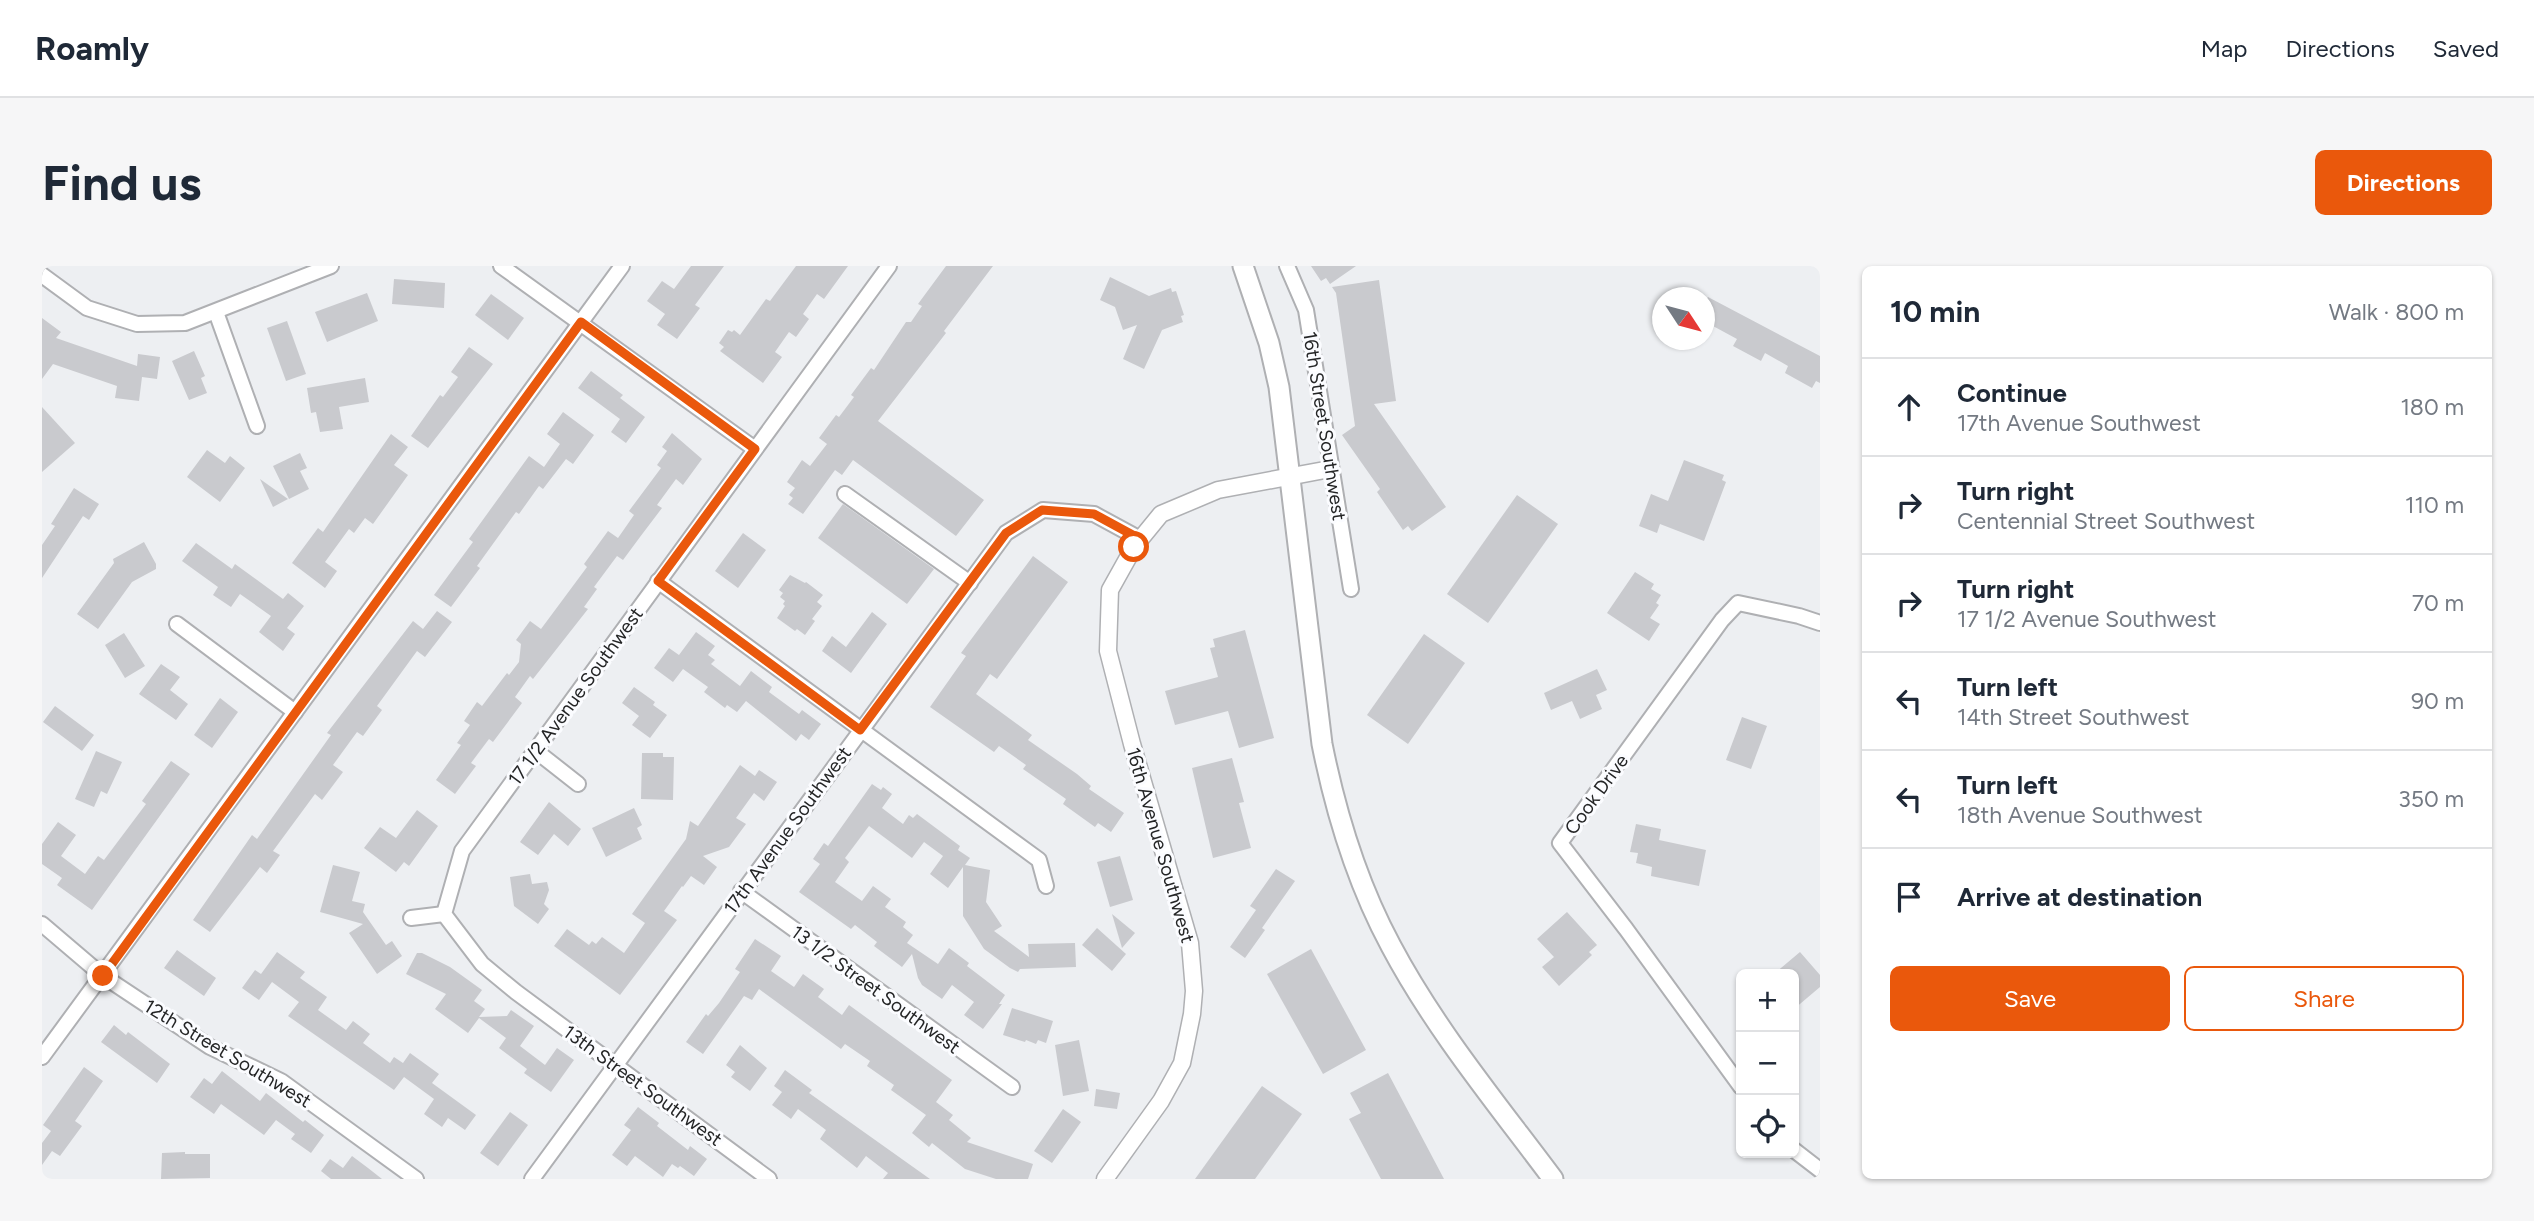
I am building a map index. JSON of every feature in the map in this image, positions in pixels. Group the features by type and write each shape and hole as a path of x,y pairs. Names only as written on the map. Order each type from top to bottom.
{"main road":[{"path":"1243,266 1269,343 1279,387 1322,744 1334,802 1359,877 1391,946 1441,1028 1553,1179"}],"street":[{"path":"42,275 87,308 137,324 185,323 331,266"},
{"path":"501,266 755,449"},
{"path":"42,1057 622,266"},
{"name":"17 1/2 Avenue Southwest","path":"444,914 462,851 889,266"},
{"name":"16th Street Southwest","path":"1287,266 1306,310 1351,589"},
{"path":"216,312 257,426"},
{"name":"16th Avenue Southwest","path":"1106,1178 1161,1101 1182,1063 1194,990 1190,943 1108,651 1110,590 1140,539 1161,514 1218,490 1330,469"},
{"path":"845,494 970,583"},
{"name":"17th Avenue Southwest","path":"531,1179 1006,533 1042,510 1094,514 1140,539"},
{"path":"658,581 1039,860 1046,886"},
{"name":"Cook Drive","path":"1736,1080 1560,843 1722,620 1738,603 1799,615 1820,623"},
{"path":"177,624 295,712"},
{"path":"536,751 578,784"},
{"name":"13 1/2 Street Southwest","path":"741,891 1012,1087"},
{"path":"411,918 444,914"},
{"name":"13th Street Southwest","path":"444,914 482,964 516,992 769,1179"},
{"name":"12th Street Southwest","path":"42,924 103,976 210,1046 281,1081 416,1179"},
{"path":"1799,1154 1820,1170"}],"building":[{"path":"691,266 724,266 695,305 700,308 677,339 657,325 665,314 647,301 662,281 674,289"},
{"path":"796,266 848,266 824,299 817,294 803,314 809,319 796,337 789,332 775,352 782,357 763,383 720,351 724,347 719,343 728,330 734,330 740,335 766,299 770,301"},
{"path":"946,266 993,266 944,331 946,333 878,421 984,500 956,536 853,460 842,475 835,470 803,514 788,504 793,498 789,495 795,488 787,482 802,460 810,466 827,444 819,438 854,397 851,395 871,368 874,370 906,322 911,322 922,306 918,304"},
{"path":"1311,266 1356,266 1330,284 1326,278 1321,281"},
{"path":"1110,277 1149,296 1171,288 1172,292 1176,291 1184,315 1181,316 1183,322 1162,330 1144,369 1123,359 1137,325 1123,330 1115,307 1100,300"},
{"path":"394,279 445,283 444,308 392,304"},
{"path":"1379,280 1396,401 1374,404 1446,507 1412,531 1408,526 1403,530 1377,492 1380,489 1342,435 1355,426 1336,293 1332,287"},
{"path":"367,293 378,321 327,342 315,312"},
{"path":"491,294 524,318 508,340 475,315"},
{"path":"1715,301 1820,356 1820,383 1816,381 1812,388 1785,373 1788,366 1765,353 1761,361 1733,346 1737,339 1715,327"},
{"path":"42,318 61,332 56,338 137,366 138,354 160,357 157,379 142,377 139,401 115,398 117,386 53,364 42,379"},
{"path":"287,321 306,374 286,381 267,328"},
{"path":"469,347 493,364 428,448 411,436 440,395 443,397 458,377 451,372"},
{"path":"194,351 205,376 201,378 207,393 189,400 172,361"},
{"path":"591,371 623,395 620,398 645,417 626,443 611,432 620,419 578,388"},
{"path":"365,378 369,402 339,407 343,429 320,432 316,412 311,413 307,388"},
{"path":"42,407 75,443 42,472"},
{"path":"563,412 594,435 573,464 566,459 543,489 539,486 519,514 516,512 451,607 434,595 473,542 469,539 529,456 544,467 560,444 547,434"},
{"path":"672,433 702,459 683,485 676,479 657,505 662,508 623,560 617,556 594,587 597,589 584,607 588,609 533,679 530,676 515,697 522,703 493,742 489,739 471,763 476,766 455,794 436,780 461,745 457,743 470,725 464,721 477,702 482,706 507,673 509,675 519,662 521,644 516,640 530,621 541,629 587,567 584,564 608,531 618,538 634,515 629,511 661,468 657,465 667,451 662,447"},
{"path":"391,434 408,447 394,465 408,475 373,524 365,518 354,533 349,529 325,562 337,571 325,588 292,563 318,528 323,532"},
{"path":"207,450 225,463 230,456 245,468 220,502 187,477"},
{"path":"300,453 307,468 300,471 309,489 289,499 273,466"},
{"path":"1684,460 1724,475 1722,480 1726,482 1704,541 1660,524 1657,533 1639,526 1651,494 1668,501"},
{"path":"260,479 288,499 273,507"},
{"path":"74,488 99,504 89,520 83,516 42,578 42,545 55,526 51,524"},
{"path":"1517,495 1558,524 1488,623 1447,594"},
{"path":"843,504 934,569 907,604 818,538"},
{"path":"743,533 766,550 738,588 715,571"},
{"path":"144,542 156,569 132,582 98,629 77,614 114,563 113,559"},
{"path":"196,543 232,569 235,564 283,599 288,593 304,606 287,628 295,634 283,651 259,632 271,616 240,594 231,607 213,595 218,587 182,561"},
{"path":"1033,556 1068,582 997,679 990,674 976,694 1032,735 1028,740 1077,774 1091,786 1089,789 1124,813 1111,832 1098,823 1095,827 1063,804 1066,799 1023,769 1026,765 999,746 994,752 930,707 966,656 961,653"},
{"path":"1635,572 1654,584 1651,589 1661,595 1656,603 1659,605 1650,618 1660,624 1649,641 1607,613"},
{"path":"790,575 806,582 823,595 817,602 822,606 805,635 777,618 785,606 785,601 780,597 783,593 779,590"},
{"path":"437,611 452,622 425,657 417,651 377,706 382,710 363,736 357,732 333,765 343,772 322,800 315,794 273,851 280,855 267,873 260,867 210,932 193,920 252,835 257,839 331,735 327,733 413,621 423,629"},
{"path":"872,612 887,624 851,673 822,651 832,636 846,647"},
{"path":"1245,630 1274,738 1239,748 1228,711 1175,725 1165,691 1218,677 1210,648 1215,647 1213,639"},
{"path":"696,632 715,646 708,655 715,660 711,664 740,686 751,671 772,687 769,692 799,714 802,710 821,724 809,740 801,734 796,741 746,701 737,712 727,705 725,708 704,692 708,687 683,669 673,682 654,668 669,648 679,655"},
{"path":"124,633 145,666 125,678 105,645"},
{"path":"1424,634 1465,663 1408,744 1367,715"},
{"path":"161,664 180,677 170,690 188,704 176,720 139,694"},
{"path":"1597,669 1607,690 1596,695 1602,709 1580,719 1572,701 1551,710 1544,693"},
{"path":"634,687 655,702 653,705 667,715 650,738 632,725 639,716 622,703"},
{"path":"220,698 238,712 212,748 194,735"},
{"path":"55,706 94,735 82,751 43,722"},
{"path":"1742,717 1767,726 1751,769 1726,760"},
{"path":"96,751 122,762 107,794 101,791 94,807 75,799"},
{"path":"642,753 663,753 663,757 674,757 673,800 641,799"},
{"path":"1232,758 1244,802 1239,803 1251,848 1213,858 1192,768"},
{"path":"171,761 190,774 92,910 57,885 62,878 42,864 42,844 58,822 76,835 61,856 85,874 98,856 104,860 146,804 142,801"},
{"path":"740,765 755,776 759,770 777,782 764,801 754,793 736,818 746,824 729,847 703,856 717,867 704,885 691,876 682,886 664,911 677,920 620,995 554,946 567,929 589,945 592,941 596,944 602,937 624,953 645,923 632,914 686,839 690,821 698,826"},
{"path":"872,784 881,790 883,787 892,794 882,808 903,824 909,815 913,818 917,814 960,846 958,850 970,858 965,865 990,870 986,902 1002,926 994,931 1029,957 1028,944 1075,943 1076,967 1020,969 1018,972 1010,968 984,949 963,916 963,867 948,888 930,874 943,856 924,842 912,858 869,826 845,858 849,862 835,882 862,901 873,886 891,899 885,907 906,922 903,927 913,935 907,943 938,964 949,948 969,963 967,966 1005,995 999,1004 1002,1004 983,1029 964,1015 974,1002 952,985 942,999 922,985 912,954 902,967 874,946 877,942 855,925 851,929 799,892 820,864 813,859 824,843 828,846"},
{"path":"549,802 581,829 568,846 554,834 538,855 520,842"},
{"path":"634,808 642,825 637,828 642,839 606,857 592,828"},
{"path":"417,810 438,826 409,866 404,862 396,872 364,848 380,827 396,838"},
{"path":"1636,824 1661,829 1659,840 1706,850 1699,886 1651,876 1652,867 1636,863 1638,853 1630,852"},
{"path":"1120,856 1133,900 1110,907 1097,862"},
{"path":"333,865 360,872 352,901 365,904 363,912 386,945 392,941 402,956 377,974 349,933 363,924 320,912"},
{"path":"1276,869 1295,881 1245,958 1230,947 1256,910 1250,906"},
{"path":"530,874 532,884 547,882 549,890 544,904 549,909 538,924 514,906 510,877"},
{"path":"1567,912 1597,945 1589,952 1592,955 1559,986 1542,967 1554,957 1537,939"},
{"path":"1112,914 1135,933 1122,948"},
{"path":"1097,928 1126,954 1112,971 1082,945"},
{"path":"755,939 781,956 771,971 794,987 803,974 824,989 818,997 842,1015 849,1005 952,1080 936,1102 953,1115 949,1120 971,1138 967,1142 1033,1164 1028,1179 996,1179 965,1169 932,1143 929,1147 912,1133 926,1115 891,1090 894,1085 867,1066 870,1061 845,1044 841,1049 759,989 752,1000 744,996 703,1054 686,1042 706,1014 708,1016 719,1003 740,972 735,969"},
{"path":"1311,949 1366,1050 1323,1074 1267,974"},
{"path":"177,950 216,978 204,996 164,968"},
{"path":"277,952 305,972 300,978 327,997 318,1010 346,1030 353,1021 370,1034 363,1043 390,1063 394,1057 403,1063 410,1053 439,1074 432,1083 476,1115 465,1130 448,1118 442,1127 424,1114 434,1099 404,1077 394,1090 288,1016 299,1002 272,982 259,1000 242,988 255,970 261,974"},
{"path":"1800,952 1820,975 1820,987 1799,1005 1799,969 1780,969"},
{"path":"417,953 450,967 482,990 474,1001 485,1009 479,1017 507,1016 511,1010 534,1026 520,1046 545,1065 557,1048 574,1060 551,1092 524,1073 527,1069 499,1048 506,1038 479,1018 468,1033 435,1009 446,994 406,974"},
{"path":"1012,1008 1053,1021 1046,1043 1038,1040 1036,1044 1026,1040 1025,1042 1003,1035"},
{"path":"114,1025 126,1035 128,1032 170,1064 157,1083 101,1042"},
{"path":"1079,1040 1089,1091 1063,1096 1055,1045"},
{"path":"740,1045 767,1068 750,1091 731,1077 735,1072 726,1065"},
{"path":"84,1067 103,1081 75,1121 82,1126 60,1156 52,1151 42,1165 42,1143 51,1131 43,1125"},
{"path":"785,1070 812,1090 809,1093 930,1179 883,1179 888,1173 866,1156 857,1168 820,1139 826,1130 798,1109 791,1119 772,1105 782,1092 774,1086"},
{"path":"222,1071 260,1101 266,1093 324,1135 311,1153 291,1139 295,1134 276,1120 264,1135 221,1104 214,1114 190,1097 204,1078 212,1084"},
{"path":"1388,1073 1444,1179 1381,1179 1349,1119 1361,1113 1350,1093"},
{"path":"1262,1086 1302,1114 1255,1179 1195,1179"},
{"path":"1096,1089 1120,1093 1117,1109 1094,1106"},
{"path":"638,1107 688,1150 690,1146 707,1159 694,1176 672,1164 663,1177 635,1156 627,1166 612,1155 631,1130 624,1125"},
{"path":"1063,1109 1081,1122 1052,1163 1034,1151"},
{"path":"510,1112 528,1125 498,1166 480,1153"},
{"path":"162,1153 210,1154 210,1178 161,1179"},
{"path":"352,1156 382,1179 331,1179 321,1171 330,1159 343,1168"}],"route":[{"path":"103,976 581,322 755,449 658,581 860,730 1006,533 1042,510 1094,514 1140,539 1134,547"}]}
